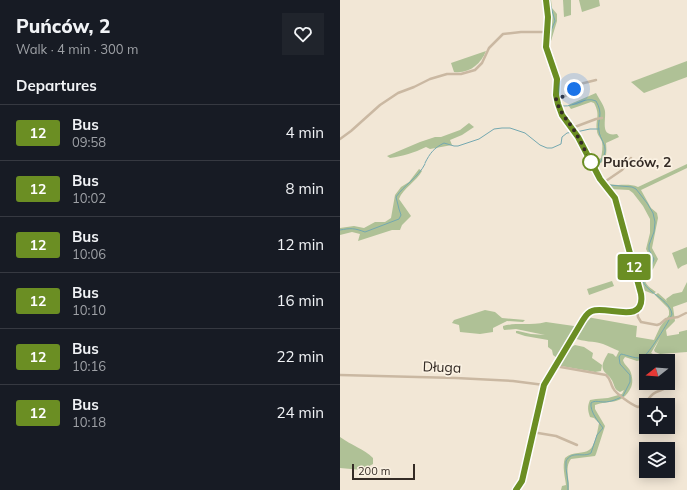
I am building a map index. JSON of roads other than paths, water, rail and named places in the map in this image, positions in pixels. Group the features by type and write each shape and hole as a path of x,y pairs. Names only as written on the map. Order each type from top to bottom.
{"street":[{"path":"546,0 548,17 546,47 554,65 557,79 558,99 562,115 572,128 614,196 619,207 627,246 641,294 642,303 637,310 638,319 643,323 657,325 686,313"},
{"path":"340,139 380,105 398,93 430,79 447,74 461,74 475,70 482,63 489,48 503,34 547,32"},
{"path":"558,99 570,94 576,86 596,80"},
{"path":"572,128 601,118"},
{"path":"604,182 622,170 631,158"},
{"path":"516,490 522,481 544,385 583,320 589,312 598,310 627,312 637,310"},
{"path":"555,366 604,374 609,378 613,388 636,407 641,407 654,393 661,390"},
{"name":"Długa","path":"340,375 456,378 513,381 544,385"},
{"path":"532,432 556,436 577,445"}],"waterway":[{"path":"549,0 555,21 548,38 549,51"},
{"path":"552,60 559,77 559,96"},
{"path":"559,99 563,106 588,100 596,101 600,110 600,137 605,149 598,170 602,178 609,185 632,187 636,189 653,213 655,222 654,232 649,245 649,250 654,259 651,267 643,271 642,278 648,289 665,302 670,308 672,314 646,355 641,358 635,358 621,354 619,357 620,364 630,375 630,382 623,396 609,401 596,401 591,403 593,413 603,428 597,435 591,453 585,455 574,455 566,461 568,490"},
{"path":"425,163 433,151 444,143 458,146 479,139 494,129 510,128 525,133 540,145 547,148 552,148 561,144 562,137 567,133 574,132"},
{"path":"576,132 599,129"},
{"path":"340,230 352,229 365,232 399,219 401,215 396,197 419,173 425,164"}],"place":[{"name":"Puńców, 2","path":"591,162"}]}
